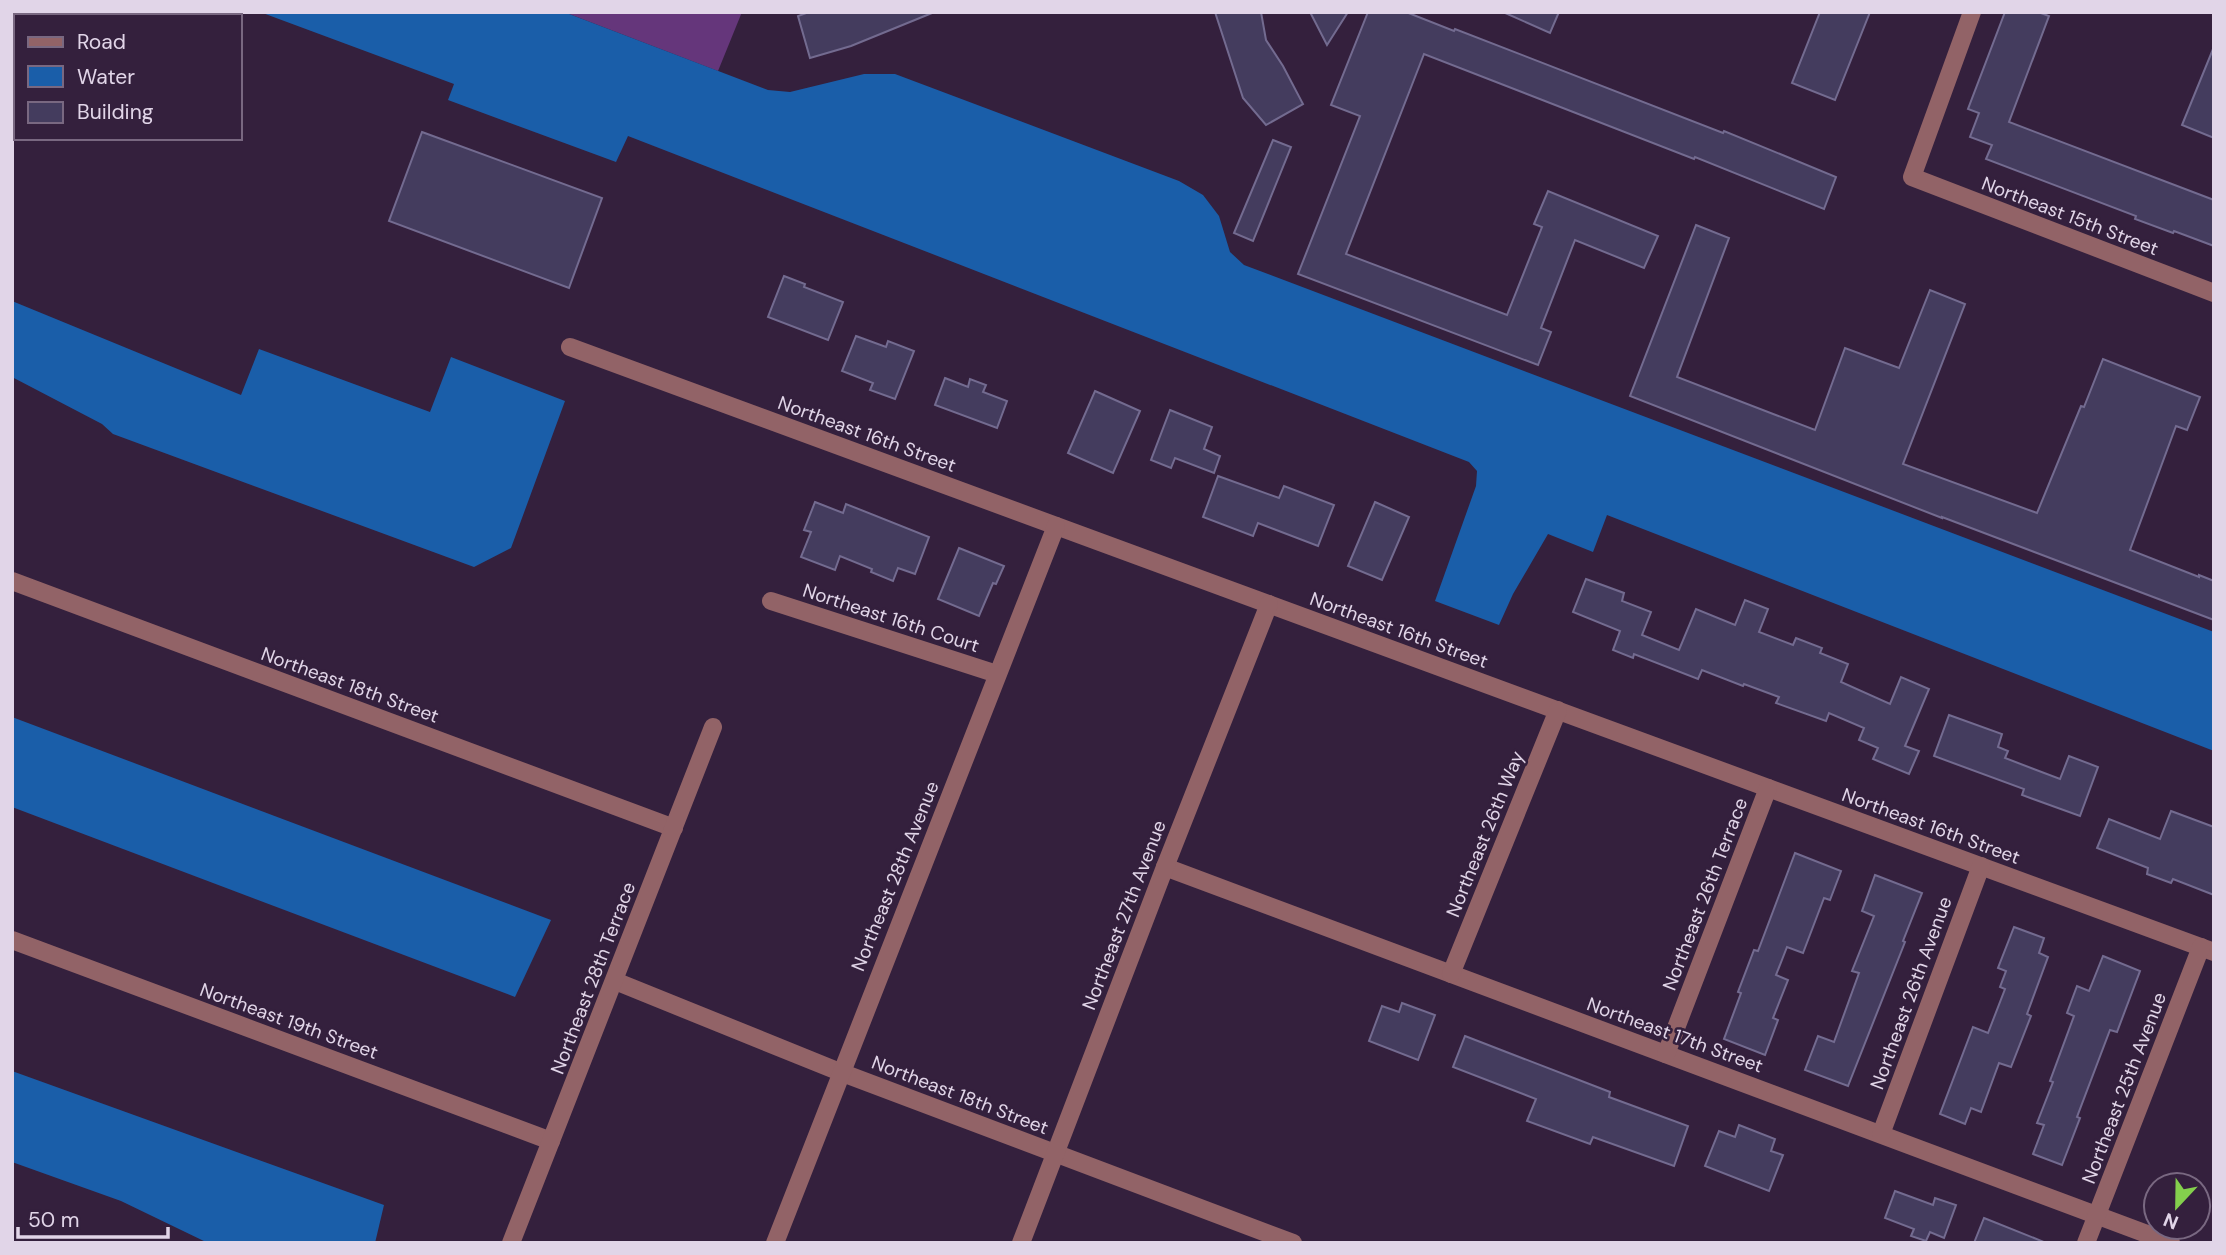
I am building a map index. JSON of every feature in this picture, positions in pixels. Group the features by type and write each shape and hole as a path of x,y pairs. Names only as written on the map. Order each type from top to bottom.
{"street":[{"name":"Northeast 15th Street","path":"1972,12 1912,177 2214,293"},
{"name":"Northeast 16th Street","path":"570,347 2207,950"},
{"name":"Northeast 28th Avenue","path":"775,1243 1056,526"},
{"name":"Northeast 18th Street","path":"12,582 674,828"},
{"name":"Northeast 16th Court","path":"771,601 997,674"},
{"name":"Northeast 27th Avenue","path":"1021,1243 1269,604"},
{"name":"Northeast 26th Way","path":"1451,974 1558,710"},
{"name":"Northeast 28th Terrace","path":"511,1243 713,727"},
{"name":"Northeast 26th Terrace","path":"1666,1054 1768,788"},
{"name":"Northeast 26th Avenue","path":"1881,1134 1981,866"},
{"name":"Northeast 17th Street","path":"1165,867 2171,1243"},
{"name":"Northeast 19th Street","path":"12,940 551,1141"},
{"name":"Northeast 25th Avenue","path":"2085,1243 2207,950"},
{"name":"Northeast 18th Street","path":"615,981 841,1072 1293,1243"}],"shaded area":[{"path":"564,12 742,12 718,71"}],"water":[{"path":"260,12 564,12 768,90 790,92 864,74 895,74 1179,181 1203,195 1219,216 1230,252 1244,265 2214,632 2214,751 1607,515 1593,552 1548,534 1513,594 1499,625 1435,601 1476,486 1477,471 1469,462 628,136 616,162 448,100 454,84"},
{"path":"12,301 241,395 259,349 430,412 451,357 565,401 511,548 474,567 113,434 102,424 12,377"},
{"path":"12,717 551,920 515,997 12,807"},
{"path":"12,1071 384,1205 375,1243 208,1243 121,1201 12,1162"}],"building":[{"path":"809,12 932,13 851,46 810,58 798,16"},
{"path":"1215,12 1261,12 1266,40 1303,104 1266,125 1243,98"},
{"path":"1310,12 1348,12 1327,45"},
{"path":"1368,12 1406,12 1454,31 1455,29 1723,133 1724,131 1836,177 1824,209 1424,54 1346,254 1507,315 1542,227 1534,224 1548,191 1658,236 1644,268 1575,240 1541,328 1551,332 1538,365 1298,274 1360,116 1331,105"},
{"path":"1503,12 1559,12 1550,33"},
{"path":"1820,12 1870,12 1835,100 1792,83"},
{"path":"2005,12 2038,12 2049,16 2009,122 2214,200 2214,246 2135,219 2136,216 1986,159 1992,145 1970,137 1979,113 1968,109"},
{"path":"2214,49 2214,138 2182,125"},
{"path":"422,132 602,198 569,288 389,221"},
{"path":"1273,140 1291,147 1253,241 1234,233"},
{"path":"1696,225 1729,238 1677,377 1815,430 1845,348 1899,368 1930,290 1965,304 1903,464 2037,513 2103,359 2200,397 2187,430 2176,426 2130,550 2214,581 2214,620 1942,518 1630,396"},
{"path":"784,276 843,302 828,340 768,317"},
{"path":"856,336 886,347 888,341 914,351 895,399 870,390 873,383 842,371"},
{"path":"945,378 968,387 970,379 986,385 983,392 1007,401 997,428 935,405"},
{"path":"1095,391 1140,411 1113,473 1068,453"},
{"path":"1170,410 1212,427 1204,449 1220,456 1214,473 1175,458 1171,468 1151,460"},
{"path":"1218,476 1279,498 1284,486 1334,505 1318,546 1258,523 1253,536 1203,517"},
{"path":"815,502 843,513 846,504 929,537 915,574 898,568 893,581 840,556 835,570 801,557 811,532 804,530"},
{"path":"1375,502 1409,517 1382,580 1348,566"},
{"path":"959,548 1004,566 996,584 993,583 979,616 938,599"},
{"path":"1586,579 1624,593 1622,601 1651,612 1642,635 1679,650 1696,609 1735,625 1745,600 1768,609 1759,632 1793,645 1796,638 1822,648 1820,653 1848,664 1841,682 1890,704 1901,677 1929,689 1905,746 1919,751 1909,774 1873,759 1878,748 1859,740 1864,728 1829,713 1826,721 1776,703 1779,697 1702,670 1698,679 1634,654 1633,658 1613,650 1620,631 1573,612"},
{"path":"1949,715 2002,734 1998,747 2008,751 2005,758 2060,779 2069,756 2098,767 2080,816 2022,795 2024,789 1934,756"},
{"path":"2171,811 2214,827 2214,895 2173,879 2171,883 2147,874 2148,868 2097,848 2109,819 2160,839"},
{"path":"1795,853 1841,871 1830,900 1824,898 1803,953 1787,947 1776,975 1788,980 1773,1018 1778,1020 1765,1055 1724,1039 1754,950 1758,951"},
{"path":"1875,875 1922,893 1848,1086 1805,1070 1818,1036 1834,1042 1859,973 1852,971 1874,916 1862,911"},
{"path":"2014,927 2044,938 2039,953 2048,957 2027,1014 2031,1016 2011,1067 1999,1063 1981,1112 1971,1108 1965,1124 1940,1114 1973,1027 1988,1033 2005,989 2000,987 2006,971 1998,968"},
{"path":"2103,956 2140,971 2117,1032 2110,1030 2062,1165 2033,1154 2044,1125 2037,1123 2074,1016 2067,1013 2077,986 2089,991"},
{"path":"1402,1003 1435,1015 1418,1060 1369,1041 1382,1006 1399,1012"},
{"path":"1465,1036 1610,1092 1609,1097 1688,1126 1674,1166 1593,1137 1590,1144 1527,1121 1536,1099 1453,1067"},
{"path":"1739,1125 1775,1139 1771,1151 1783,1155 1769,1191 1705,1166 1719,1131 1735,1137"},
{"path":"1895,1191 1933,1205 1935,1198 1956,1205 1944,1238 1930,1232 1926,1241 1911,1236 1914,1229 1885,1218"},
{"path":"1984,1218 2044,1242 1974,1243"}]}
